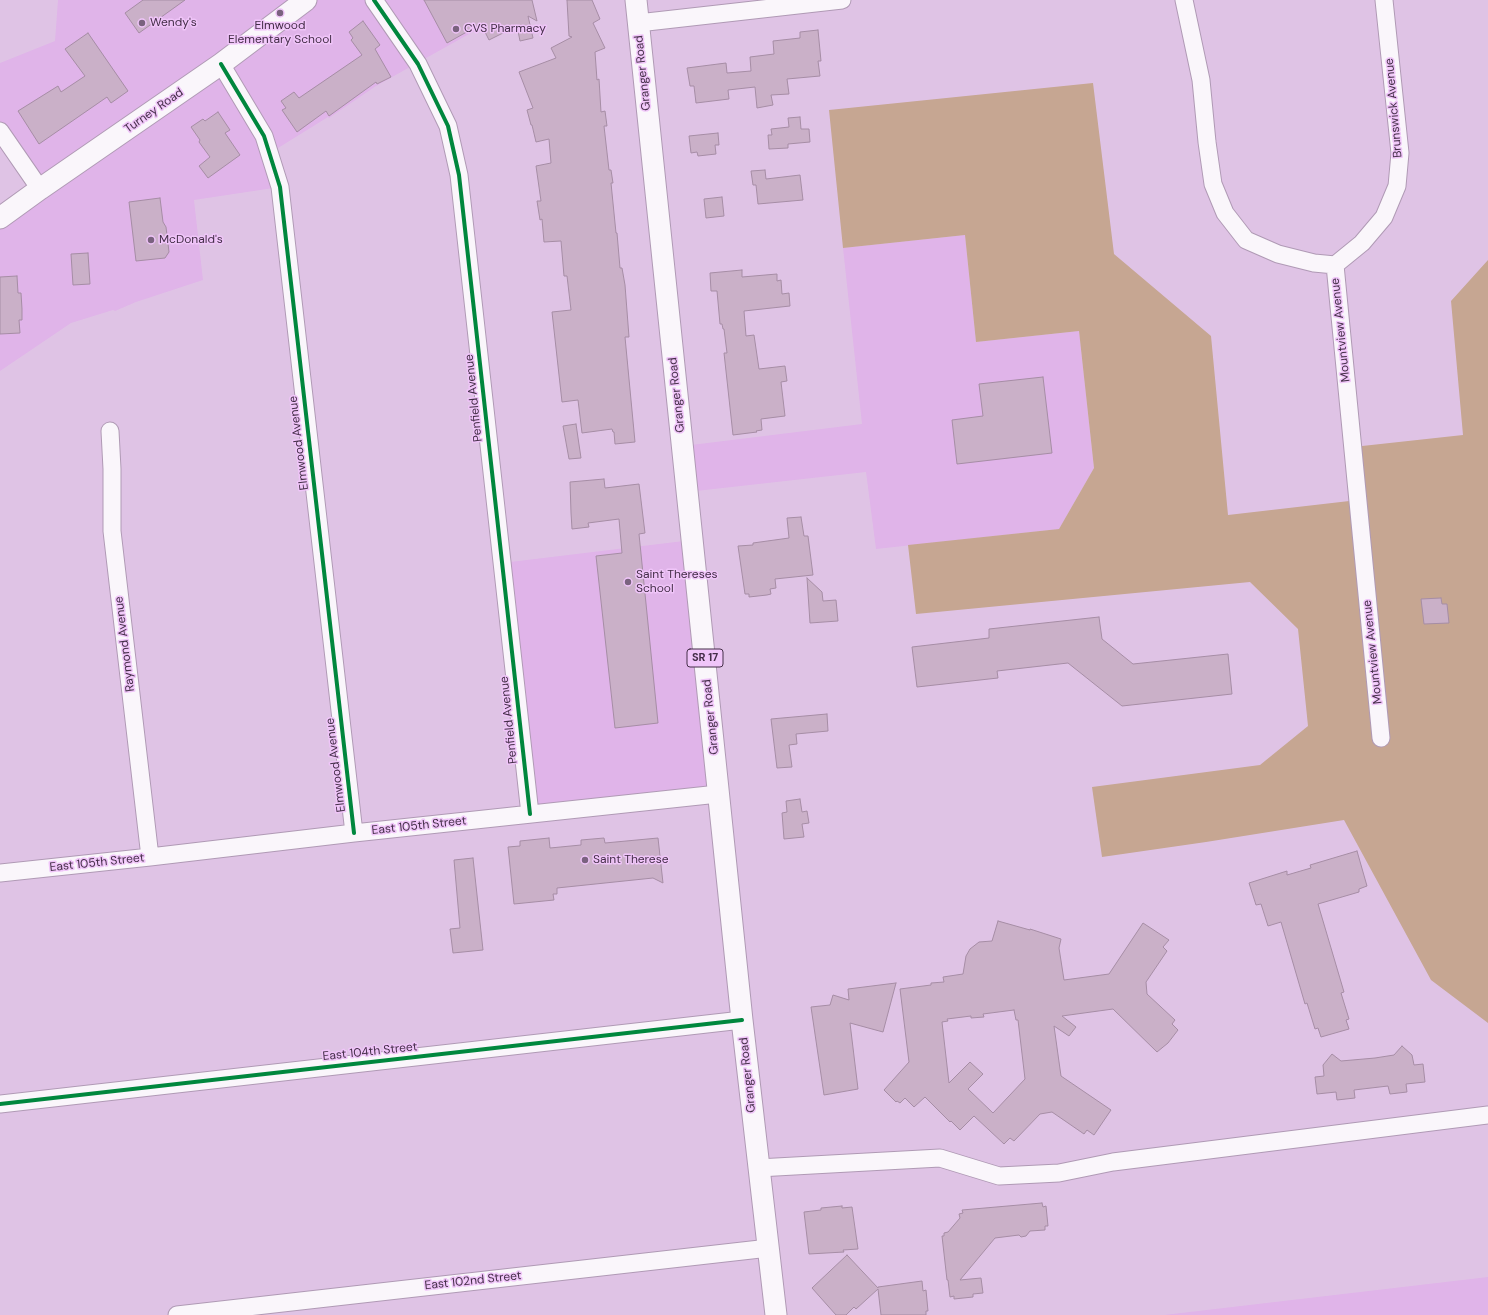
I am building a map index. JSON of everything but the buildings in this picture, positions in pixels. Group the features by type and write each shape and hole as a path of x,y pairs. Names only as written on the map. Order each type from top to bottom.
{"main road":[{"name":"Turney Road","path":"0,218 221,64 306,0"},
{"name":"Granger Road","path":"636,0 742,1020 776,1315"}],"street":[{"name":"Penfield Avenue","path":"374,0 418,64 448,126 459,175 530,814"},
{"path":"638,24 842,0"},
{"name":"Mountview Avenue","path":"1184,0 1201,80 1213,184 1225,213 1246,240 1278,254 1314,263 1335,265 1381,738"},
{"name":"Brunswick Avenue","path":"1335,265 1362,244 1384,217 1397,186 1400,153 1384,0"},
{"name":"Elmwood Avenue","path":"221,64 264,136 280,187 354,833"},
{"path":"0,131 40,189"},
{"name":"Raymond Avenue","path":"110,431 112,468 112,532 150,857"},
{"name":"East 105th Street","path":"0,873 718,794"},
{"name":"East 104th Street","path":"0,1104 742,1020"},
{"path":"758,1168 940,1158 999,1176 1059,1173 1113,1162 1488,1115"},
{"name":"East 102nd Street","path":"177,1315 769,1248"}],"shaded area":[{"path":"58,0 530,0 376,86 329,118 328,117 270,153 280,187 194,200 203,280 136,302 115,311 113,310 71,323 0,371 0,218 40,189 0,131 0,63 55,41"},
{"path":"1093,83 1114,254 1211,336 1228,515 1358,500 1353,447 1463,435 1451,301 1488,260 1488,1023 1431,980 1344,820 1102,857 1092,787 1260,765 1308,726 1298,629 1250,582 916,614 908,545 1059,529 1094,468 1079,331 976,342 965,235 843,248 829,110"},
{"path":"965,235 976,342 1079,331 1094,468 1059,529 876,549 866,472 687,492 683,446 862,424 843,248"},
{"path":"692,540 718,794 530,814 502,563"},
{"path":"1488,1277 1488,1315 1164,1315"}],"cycle path":[{"path":"374,0 418,64 448,126 459,175 530,814"},
{"path":"221,64 264,136 280,187 354,833"},
{"path":"0,1104 742,1020"}],"place":[{"name":"Elmwood Elementary School","path":"280,13"},
{"name":"Wendy's","path":"142,23"},
{"name":"CVS Pharmacy","path":"456,29"},
{"name":"McDonald's","path":"151,240"},
{"name":"Saint Thereses School","path":"628,582"},
{"name":"Saint Therese","path":"585,860"}]}
